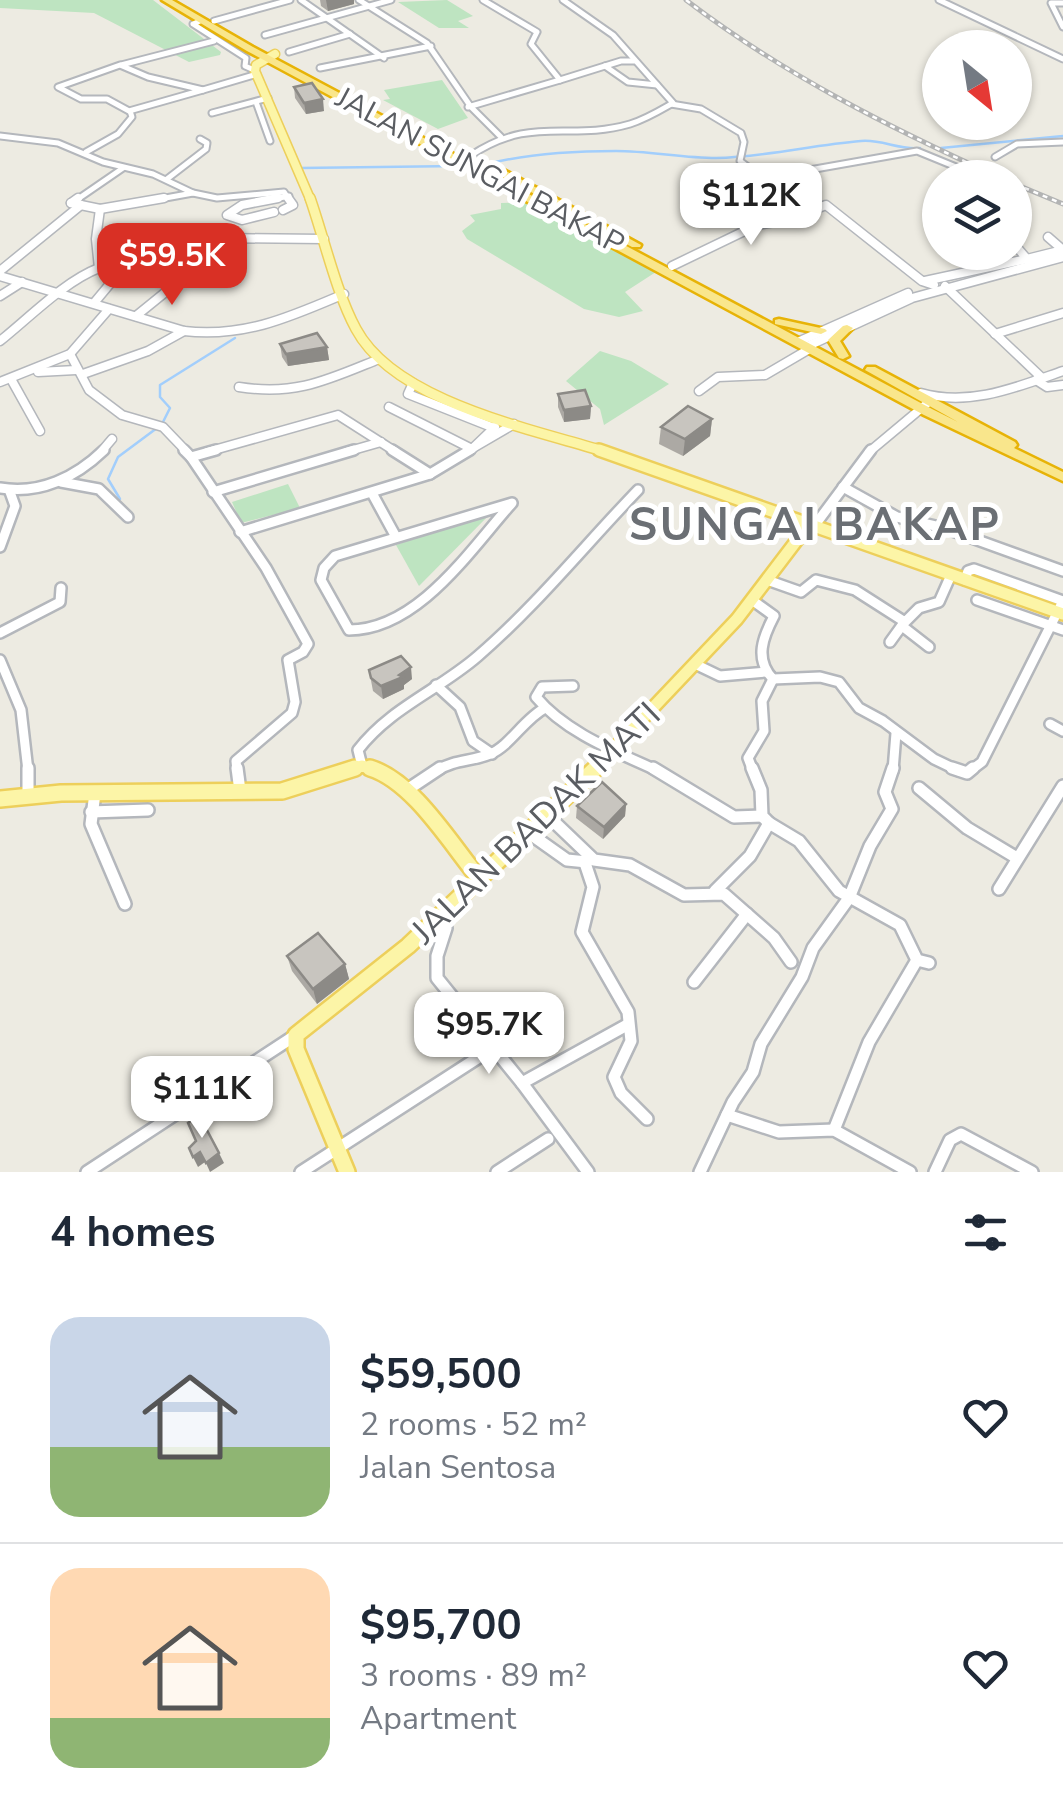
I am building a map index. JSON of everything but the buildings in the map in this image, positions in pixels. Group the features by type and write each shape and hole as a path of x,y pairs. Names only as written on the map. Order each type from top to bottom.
{"highway":[{"name":"JALAN SUNGAI BAKAP","path":"166,0 250,50 276,56 295,72 1063,476"},
{"name":"JALAN SUNGAI BAKAP","path":"178,0 276,56 594,220 810,341 890,380 926,405 970,422 1010,449"},
{"path":"250,50 258,58 257,70 272,66 295,72"},
{"path":"843,356 834,340 847,328"}],"main road":[{"path":"276,56 257,70 299,169 356,329 379,359 413,383 471,413 511,421 964,580 1062,607"},
{"name":"JALAN BADAK MATI","path":"296,1035 440,916 614,751 696,665 812,524"},
{"path":"0,798 282,791 362,766 390,774 408,790 479,878"},
{"path":"296,1035 296,1049 347,1172"}],"street":[{"path":"214,21 290,0"},
{"path":"301,0 384,58"},
{"path":"359,0 431,46 445,76 468,107 500,137"},
{"path":"266,35 392,0"},
{"path":"483,0 537,32 532,44 560,80"},
{"path":"564,0 596,21 672,104"},
{"path":"939,0 1063,59"},
{"path":"1063,3 1051,3 1063,26"},
{"path":"200,21 193,24 246,58 245,66 257,70"},
{"path":"276,56 350,34"},
{"path":"214,41 200,42 58,87 84,101 108,99 122,111 130,112 206,91 257,70"},
{"path":"320,68 431,46"},
{"path":"468,107 634,61"},
{"path":"120,66 148,78 206,91"},
{"path":"606,66 623,83 657,86"},
{"path":"212,114 268,98"},
{"path":"256,102 270,141"},
{"path":"470,156 500,137 530,132 622,129 672,104 701,108 738,131 744,142 740,157 769,185 769,204"},
{"path":"86,152 124,128 132,117 130,112"},
{"path":"0,136 58,143 124,168 167,179 193,193 217,198 278,192 290,199 292,205 284,210"},
{"path":"995,157 1017,144 1062,136"},
{"path":"167,179 206,149 207,143 200,139"},
{"path":"764,178 917,151 939,160"},
{"path":"124,168 70,202 100,209 193,193"},
{"path":"274,212 242,220 228,215 242,205 310,198"},
{"path":"81,205 0,274 109,309 216,336 249,333 344,294"},
{"path":"672,266 758,225 826,206 923,285 950,287 984,276"},
{"path":"0,341 62,294 74,276 99,268 102,263 96,239 100,209"},
{"path":"136,316 215,252 215,238 232,234 304,244 324,239"},
{"path":"1032,258 1063,250 1048,236"},
{"path":"810,341 936,286 1063,257"},
{"path":"94,304 119,273 130,269"},
{"path":"699,391 718,377 766,375 810,341 923,285 983,270"},
{"path":"0,296 22,282"},
{"path":"958,296 965,282"},
{"path":"936,286 958,296"},
{"path":"950,287 1039,379 1063,396"},
{"path":"0,382 70,354 109,309"},
{"path":"995,334 1063,313"},
{"path":"33,372 79,372 161,348 184,330"},
{"path":"70,354 89,390 122,414 163,427 191,457 266,568 308,644 303,652 288,660 295,702 292,713 236,760 240,791"},
{"path":"239,386 276,393 318,383 379,359"},
{"path":"890,380 939,400 964,399 1063,371"},
{"path":"11,378 40,430"},
{"path":"1052,388 1063,385"},
{"path":"964,399 957,409 970,422"},
{"name":"JALAN BADAK MATI","path":"812,524 875,445 926,405"},
{"path":"389,408 472,449"},
{"path":"471,413 494,428"},
{"path":"191,457 338,415 430,474"},
{"path":"472,449 494,428 511,421"},
{"path":"240,532 430,474 511,421"},
{"path":"61,482 112,440"},
{"path":"214,492 381,442"},
{"path":"0,548 14,506 5,490 61,482 98,489 128,517"},
{"path":"844,487 897,518 986,542 1063,571"},
{"path":"362,766 358,750 365,738 474,660 526,611 638,490"},
{"path":"372,493 396,537"},
{"path":"512,503 413,608 371,632 350,630 321,580 324,568 335,556 396,537 481,512 512,503"},
{"path":"481,512 492,524"},
{"path":"890,642 919,608 938,602 952,576"},
{"path":"767,580 801,592 816,580 871,596 929,647"},
{"path":"0,633 60,602 62,588"},
{"path":"530,833 556,855 590,862 611,856 624,860 686,896 715,891 750,856 765,820 760,790 748,758 764,730 762,702 770,676 761,640 774,616 752,600"},
{"path":"977,600 1058,628"},
{"path":"696,665 720,676 770,676 792,682 816,674 834,678 847,688 856,706 958,772 967,773 977,768 1058,628 1062,607"},
{"path":"0,660 16,685 26,715 28,795"},
{"path":"436,684 460,707 473,741 492,754"},
{"path":"573,686 539,688 536,697 545,708 614,751 657,770 734,818 765,820 795,834 816,868 848,898 874,908 900,926 923,962 888,1003 856,1066 834,1130"},
{"path":"408,790 453,760 492,754 530,716 545,708"},
{"path":"1050,724 1063,731"},
{"path":"700,1172 727,1115 754,1072 761,1044 802,976 813,948 848,898 870,846 892,810 886,792 894,774 896,732"},
{"path":"999,889 1063,786"},
{"path":"919,788 967,828 1017,858"},
{"path":"96,793 91,812 100,846 125,904"},
{"path":"91,812 148,810"},
{"path":"548,816 590,862 594,897 581,923 582,932 628,1012 626,1025 631,1041 614,1077 622,1093 647,1119"},
{"path":"715,891 774,938 791,962"},
{"path":"694,982 747,914"},
{"path":"440,916 446,928 437,956 437,978 588,1172"},
{"path":"522,1083 626,1025"},
{"path":"87,1172 296,1035"},
{"path":"302,1172 493,1048"},
{"path":"727,1115 779,1132 834,1130 910,1172"},
{"path":"935,1172 950,1140 961,1134 1032,1172"},
{"path":"497,1172 548,1139"}],"green space":[{"path":"0,0 153,0 221,52 189,62 94,13 0,8"},
{"path":"447,0 473,16 458,21 469,28 439,28 398,2"},
{"path":"442,80 468,118 438,129 383,100 390,99 384,90"},
{"path":"528,202 659,270 625,292 643,311 619,317 584,309 467,239 462,231 475,221 470,215 501,209 501,203"},
{"path":"600,351 631,361 669,384 604,425 600,409 566,381"},
{"path":"288,484 300,508 241,523 232,502"},
{"path":"492,512 419,586 396,545"}],"waterway":[{"path":"941,148 1063,136"},
{"path":"495,162 601,151 734,157 861,141 920,148"},
{"path":"300,168 458,166"},
{"name":"SUNGAI BAKAP","path":"163,422 170,408 160,397 160,385 235,338"},
{"name":"SUNGAI BAKAP","path":"120,499 108,479 118,457 157,428"}],"railway":[{"path":"686,0 761,52 838,98 962,160"},
{"path":"1032,191 1063,204"}],"district":[{"name":"SUNGAI BAKAP","path":"815,525"}]}
